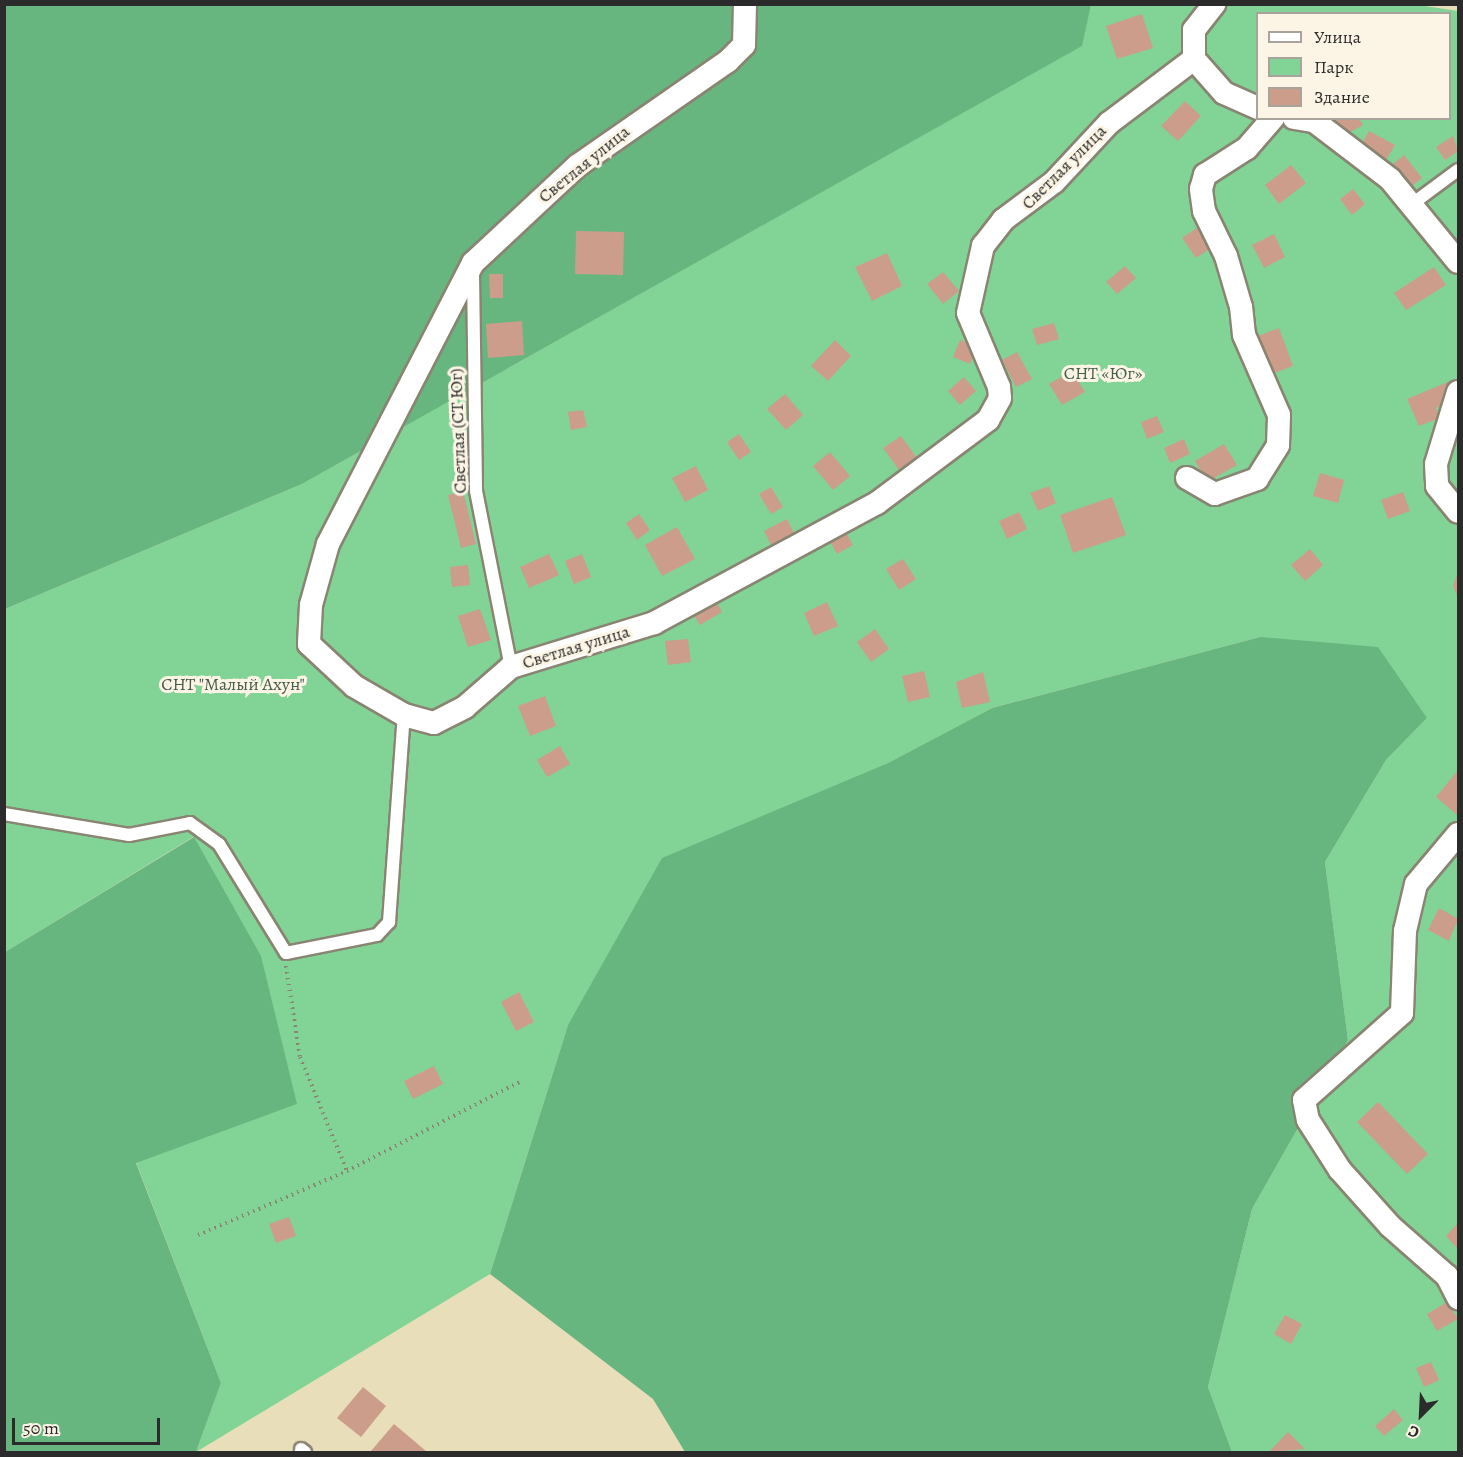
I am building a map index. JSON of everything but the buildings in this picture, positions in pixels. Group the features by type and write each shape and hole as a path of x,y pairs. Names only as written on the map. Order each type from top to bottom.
{"street":[{"name":"Светлая улица","path":"745,4 744,45 728,61 578,166 473,262 328,544 311,605 309,644 324,663 404,715 434,723 465,707 510,667 654,623 743,578 877,503 988,420 1000,398 999,387 968,313 983,246 1003,220 1054,182 1109,123 1194,59"},
{"path":"1214,4 1194,30 1194,59 1224,93 1256,108"},
{"path":"1187,478 1215,494 1257,479 1278,445 1279,415 1244,335 1241,307 1226,256 1204,211 1201,189 1205,175 1247,148 1271,120"},
{"path":"1307,120 1314,121 1389,179 1458,262"},
{"path":"1458,392 1436,464 1437,486 1458,512"},
{"path":"1458,834 1416,884 1405,932 1402,1013 1304,1100 1308,1120 1340,1170 1390,1226 1447,1276 1458,1298"}],"lane":[{"path":"1412,204 1458,170"},
{"name":"Светлая (СТ Юг)","path":"473,262 476,491 510,667"},
{"path":"4,814 19,821 129,835 190,823 219,844 286,953 377,935 389,922 404,715"}],"path":[{"path":"286,953 286,984 300,1057 347,1171"},
{"path":"198,1235 347,1171 523,1080"}],"green space":[{"name":"СНТ «Юг»","path":"1412,4 1458,11 1458,1452 1232,1452 1208,1387 1252,1209 1348,1040 1325,862 1386,760 1427,718 1260,637 992,708 886,764 568,1025 490,1274 196,1452 221,1383 136,1162 296,1104 193,837 5,952 5,609 302,484 1081,46 1091,5"},
{"path":"5,5 1091,5 1082,46 302,484 5,609"},
{"path":"1260,637 1378,647 1427,718 1386,760 1325,862 1348,1040 1252,1209 1208,1387 1232,1452 685,1452 653,1399 490,1274 568,1025 662,858 886,764 992,708"},
{"path":"194,837 261,956 297,1104 136,1163 221,1383 196,1452 5,1452 5,952"}],"park label":[{"name":"СНТ \"Малый Ахун\"","path":"233,684"}]}
